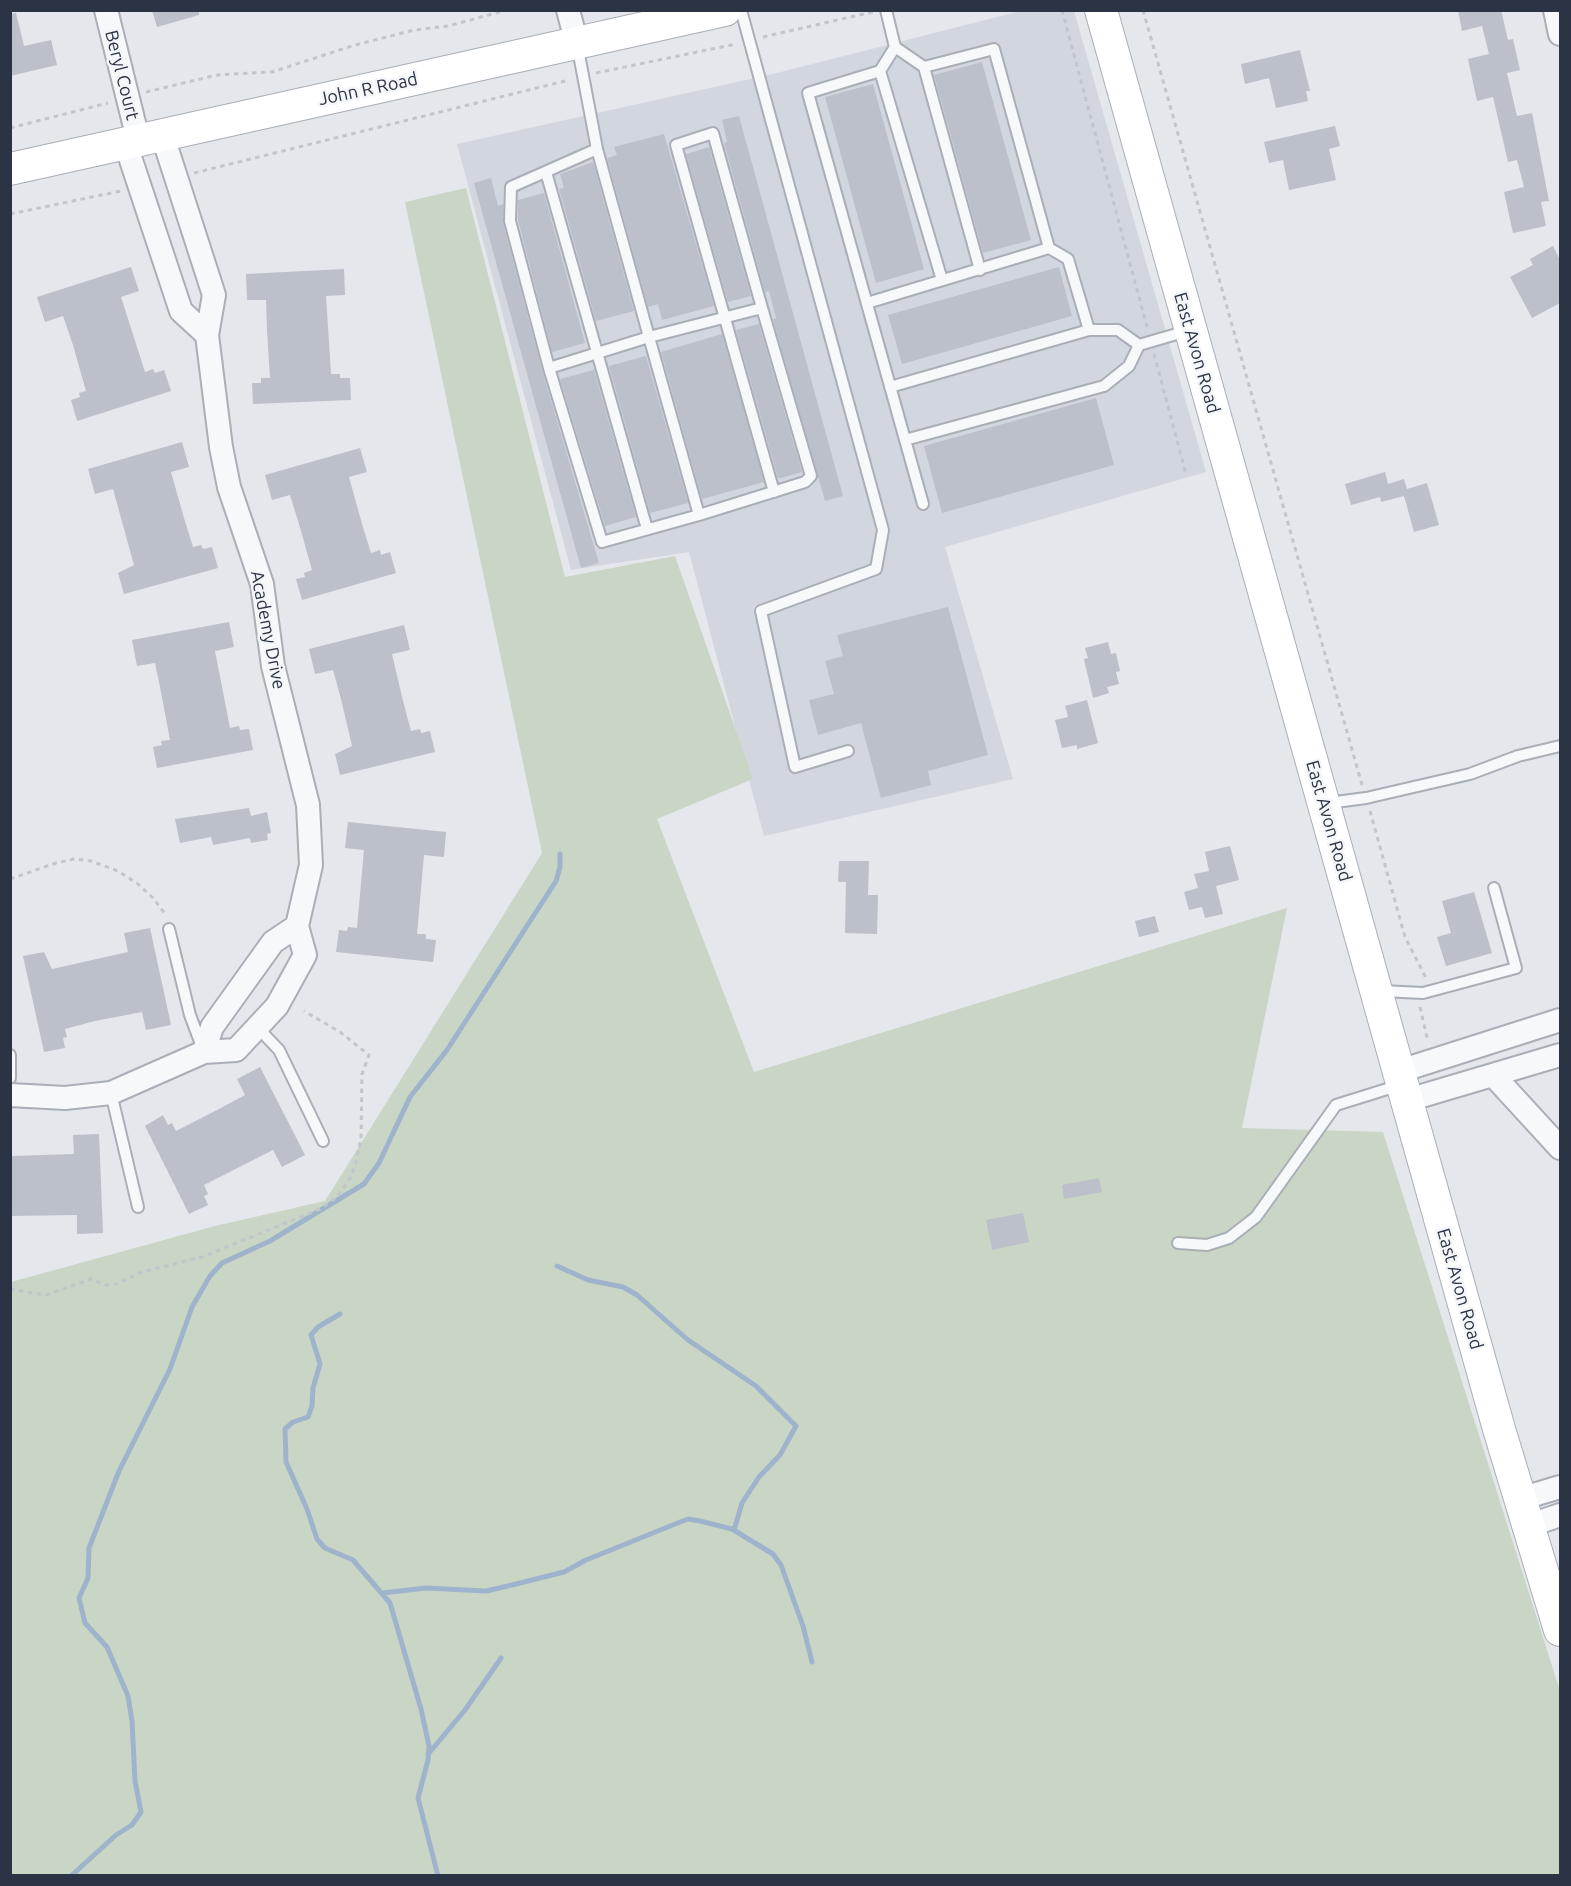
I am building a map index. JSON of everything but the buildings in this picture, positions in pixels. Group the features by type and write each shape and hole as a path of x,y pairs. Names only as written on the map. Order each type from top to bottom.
{"main road":[{"name":"John R Road","path":"10,169 725,10"},
{"name":"East Avon Road","path":"1101,10 1524,1513 1560,1630"}],"street":[{"name":"Beryl Court","path":"106,10 128,97 142,138"},
{"path":"568,10 577,44"},
{"path":"1555,10 1560,34"},
{"path":"142,138 140,187 181,311 207,335"},
{"name":"Academy Drive","path":"10,1095 65,1098 111,1093 204,1052 236,1050 276,1006 305,955 297,926 311,865 308,805 273,666 262,584 229,487 221,447 207,335 214,295 176,177 142,138"},
{"path":"204,1052 212,1027 273,942 297,926"},
{"path":"1404,1085 1433,1061 1560,1020"},
{"path":"1404,1085 1493,1075 1560,1055"},
{"path":"1493,1075 1560,1148"},
{"path":"1524,1513 1560,1487"},
{"path":"1524,1513 1560,1515"}],"lane":[{"path":"741,10 883,530 876,569 761,611 795,767 848,751"},
{"path":"886,10 895,47 924,67 980,270"},
{"path":"577,44 597,149 699,514"},
{"path":"895,47 880,71 808,93 923,504"},
{"path":"924,67 994,49 1049,248 1068,259 1089,330"},
{"path":"880,71 942,280"},
{"path":"597,149 511,187 510,221 549,368 602,542 774,492 804,482 811,476 713,133 676,145 774,492"},
{"path":"546,172 647,529"},
{"path":"867,303 1049,248"},
{"path":"549,368 762,308"},
{"path":"890,387 1089,330 1118,330 1139,345"},
{"path":"905,440 1104,386 1129,366 1139,345 1190,330"},
{"path":"1324,804 1366,798 1470,774 1518,756 1560,746"},
{"path":"1377,991 1423,993 1516,968 1494,888"},
{"path":"169,929 190,1015 204,1052"},
{"path":"257,1027 279,1050 323,1141"},
{"path":"10,1055 10,1078"},
{"path":"1178,1243 1207,1245 1229,1238 1256,1216 1336,1106 1404,1085"},
{"path":"111,1093 138,1206"}],"path":[{"path":"10,128 217,75 272,72 355,45 414,30 448,26 507,10"},
{"path":"176,177 584,76 714,50 789,29 881,10"},
{"path":"1062,10 1186,474"},
{"path":"1143,10 1405,937 1427,978 1420,1016 1433,1061"},
{"path":"10,214 140,187"},
{"path":"10,879 56,863 74,860 91,861 118,871 138,884 153,897 167,917"},
{"path":"10,1289 46,1295 91,1279 106,1285 116,1284 142,1272 202,1257 320,1209 337,1197 351,1177 356,1162 361,1138 362,1074 369,1055 340,1032 304,1011"}],"shaded area":[{"path":"1021,11 1074,11 1206,472 945,547 1013,779 764,836 689,552 571,570 457,144 773,74"}],"green space":[{"path":"466,188 565,577 675,556 753,779 657,819 754,1072 1287,908 1242,1128 1383,1132 1560,1691 1560,1875 11,1876 11,1282 215,1226 325,1201 542,853 405,202"}],"waterway":[{"path":"71,1876 116,1835 132,1825 141,1812 135,1781 132,1721 128,1696 107,1647 85,1623 79,1598 88,1578 89,1548 119,1471 170,1369 192,1307 210,1276 222,1263 270,1241 364,1184 379,1163 410,1097 447,1050 556,881 560,867 560,854"},
{"path":"557,1266 588,1280 623,1287 637,1295 688,1340 756,1386 796,1426 780,1455 759,1477 742,1503 735,1527 732,1529"},
{"path":"340,1314 318,1327 311,1335 320,1364 313,1388 312,1406 308,1417 293,1422 285,1429 286,1462 307,1509 317,1539 325,1548 353,1560 390,1603 421,1709 429,1746 428,1760 418,1798 438,1876"},
{"path":"382,1593 426,1588 486,1591 508,1586 564,1572 586,1560 688,1519 732,1529 773,1554 781,1565 803,1626 812,1662"},
{"path":"429,1753 465,1710 501,1658"}]}
